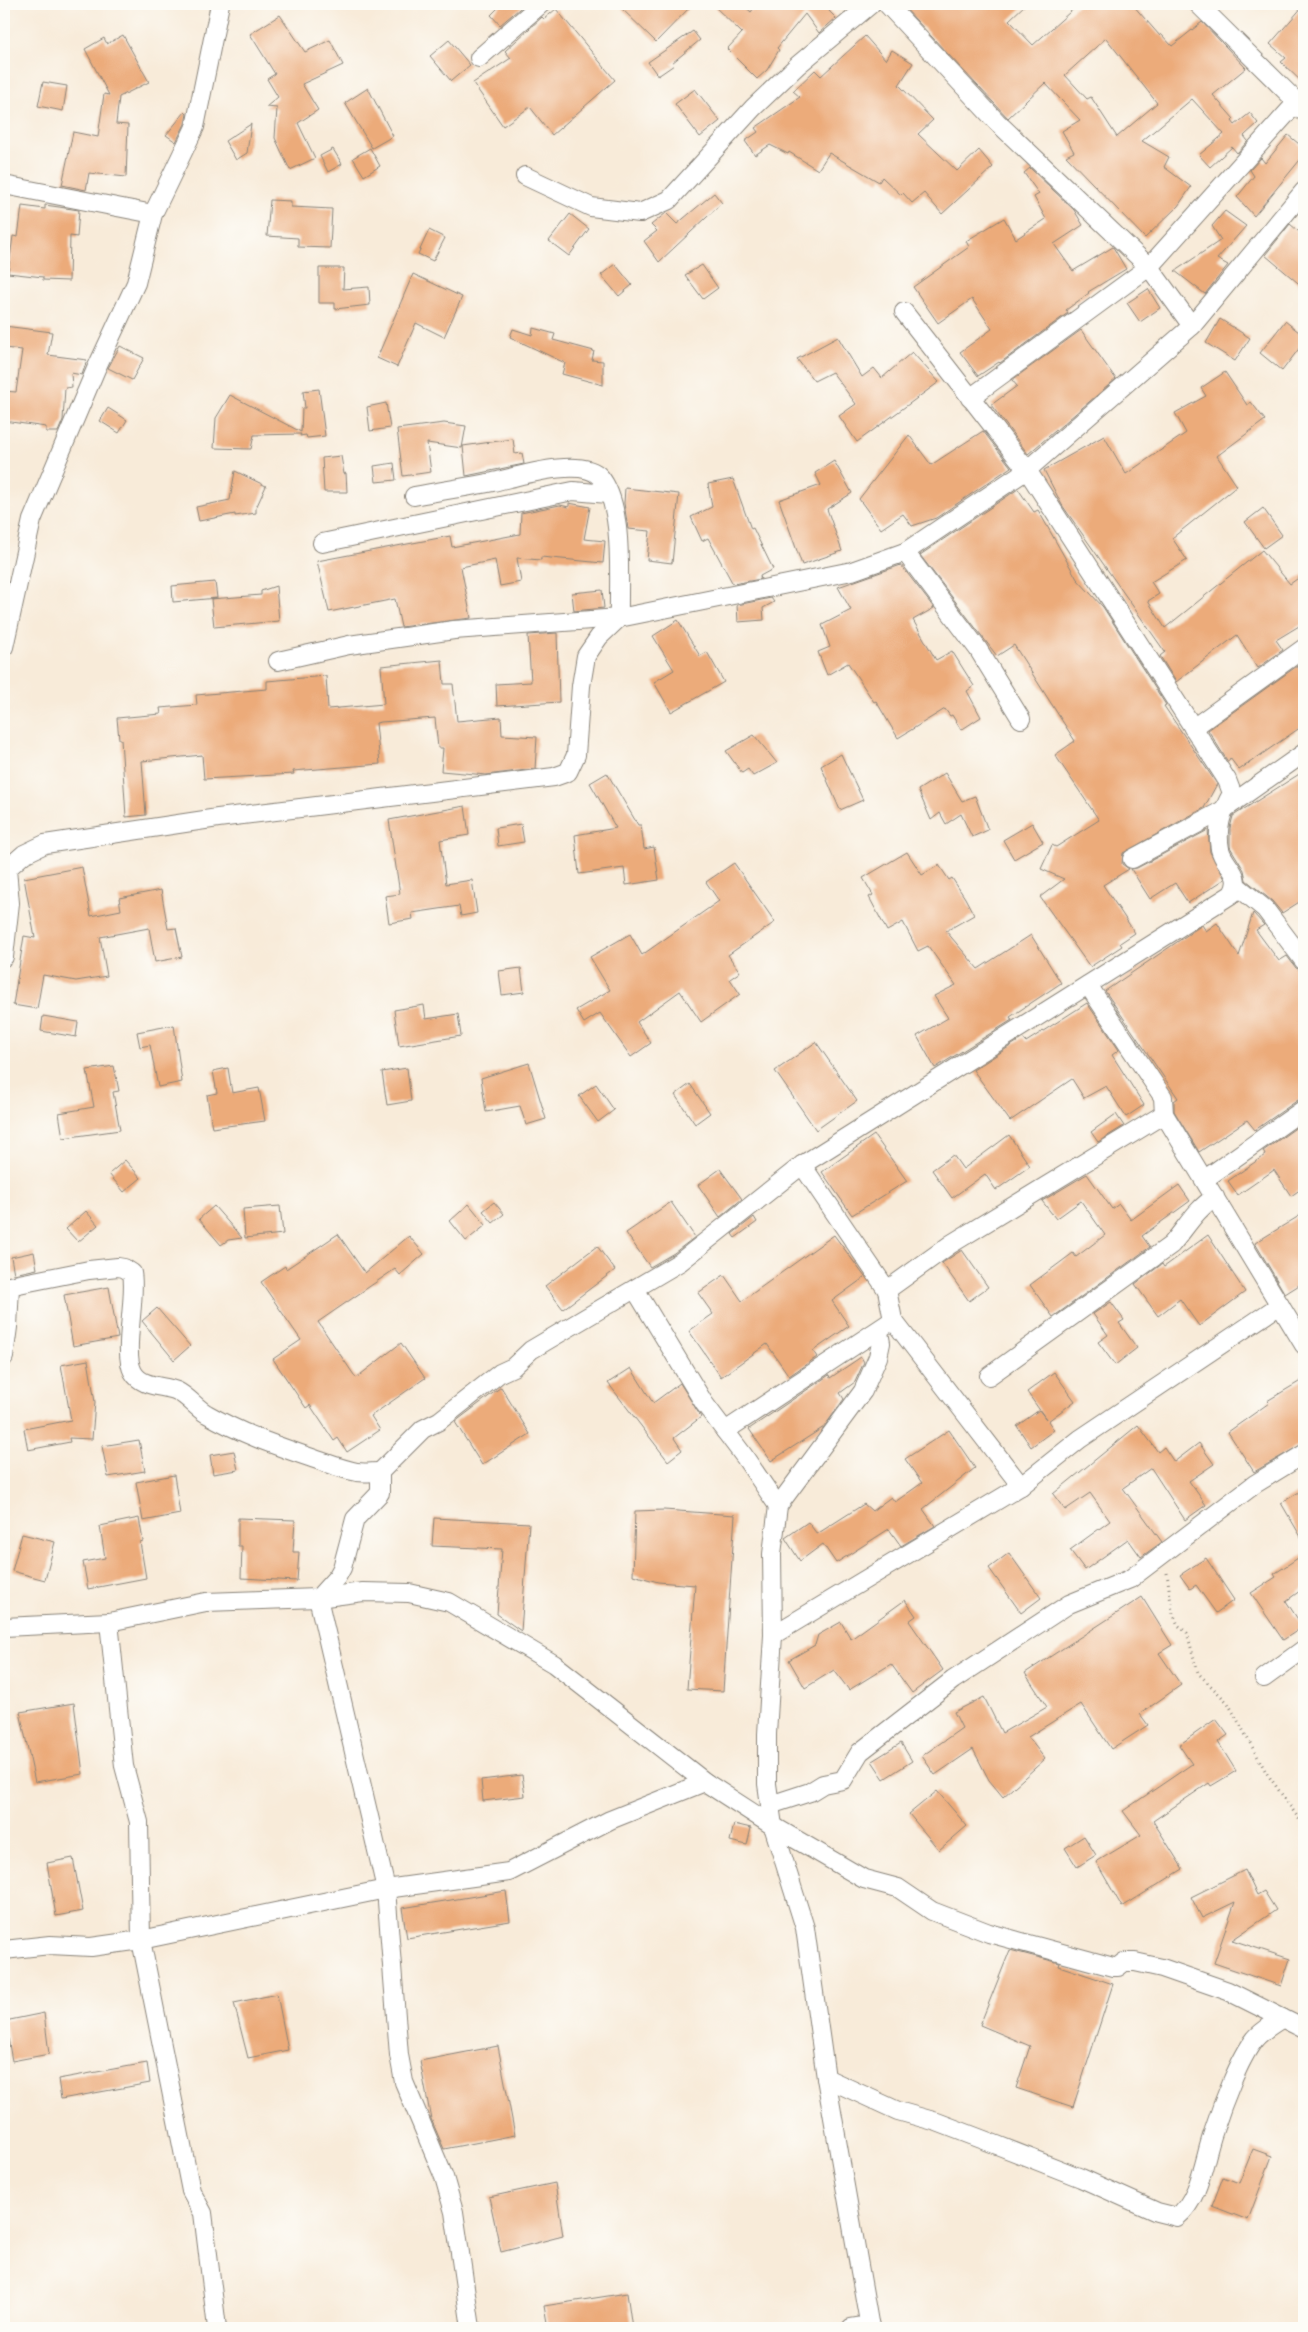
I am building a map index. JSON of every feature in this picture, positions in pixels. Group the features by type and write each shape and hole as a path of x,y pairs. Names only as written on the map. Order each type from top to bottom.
{"street":[{"path":"4,647 32,520 96,369 136,283 153,214 194,127 220,4"},
{"path":"479,58 541,4"},
{"path":"525,176 591,208 640,213 669,200 752,108 798,65 871,4"},
{"path":"887,4 997,122 1149,267 1192,326"},
{"path":"970,398 1149,267 1300,107 1198,4"},
{"path":"4,186 153,214"},
{"path":"278,661 349,645 454,630 619,618 852,571 905,552 1027,470 1192,326 1304,190"},
{"path":"318,1598 337,1577 342,1568 355,1519 380,1493 380,1472 423,1429 439,1421 500,1373 513,1367 531,1350 680,1262 802,1165 1232,894 1236,886 1235,876 1220,851 1218,830 1223,810 1232,793 1227,780 1027,470 904,312"},
{"path":"4,957 10,903 6,868 24,854 45,844 218,818 554,777 568,772 576,755 581,686 586,656 600,637 619,618 616,518 601,478 595,473 579,469 544,470 414,496"},
{"path":"322,543 574,491 608,494"},
{"path":"905,552 978,649 1021,719"},
{"path":"1193,728 1304,648"},
{"path":"1132,859 1223,810 1304,753"},
{"path":"1236,886 1265,909 1304,961"},
{"path":"1088,985 1163,1097 1164,1114 1304,1345"},
{"path":"1205,1179 1304,1109"},
{"path":"887,1290 951,1244 1164,1114"},
{"path":"802,1165 887,1290 893,1320 1021,1486"},
{"path":"989,1376 1171,1246 1190,1218 1202,1205 1215,1197"},
{"path":"4,1357 8,1327 7,1286 89,1270 124,1268 132,1273 134,1284 130,1319 130,1355 132,1371 138,1378 156,1386 176,1390 191,1400 204,1413 235,1429 267,1442 357,1472 380,1472"},
{"path":"636,1289 704,1403 778,1506"},
{"path":"773,1635 1021,1486 1080,1439 1280,1305"},
{"path":"725,1431 879,1332 893,1320"},
{"path":"851,2328 870,2327 826,2078 805,1928 773,1826 767,1784 767,1734 773,1635 772,1554 778,1506 863,1391 878,1357 881,1344 879,1332"},
{"path":"770,1804 810,1792 823,1784 843,1780 860,1752 953,1680 1069,1604 1130,1579 1255,1484 1304,1454"},
{"path":"4,1627 109,1622 206,1602 318,1598 384,1592 409,1593 449,1602 554,1664 705,1782 773,1826 864,1879 898,1888 932,1911 1022,1943 1113,1967 1118,1967 1124,1962 1135,1962 1162,1968 1228,1991 1304,2029"},
{"path":"318,1598 386,1888 399,2055 404,2082 444,2177 454,2212 471,2328"},
{"path":"109,1622 124,1766 139,1822 141,1940 191,2191 203,2213 217,2328"},
{"path":"1264,1678 1304,1649"},
{"path":"4,1950 50,1945 91,1947 141,1940 386,1888 510,1872 610,1820 705,1782"},
{"path":"826,2078 898,2111 937,2122 1081,2178 1157,2212 1177,2217 1188,2206 1199,2181 1214,2130 1246,2054 1256,2038 1282,2018"}],"path":[{"path":"1164,1553 1172,1611 1178,1625 1187,1634 1198,1674 1228,1703 1266,1772 1304,1826"}],"building":[{"path":"502,4 525,4 500,25 491,15"},
{"path":"617,4 693,4 656,42"},
{"path":"712,4 742,4 751,12 757,4 834,4 829,11 836,18 819,33 805,14 777,48 779,50 767,70 757,79 727,49 742,33"},
{"path":"901,4 1026,4 1009,20 1033,45 1079,4 1132,4 1160,36 1161,34 1172,46 1202,22 1246,68 1213,95 1234,119 1232,121 1235,125 1250,113 1258,123 1244,136 1248,141 1237,153 1232,147 1210,167 1199,155 1224,134 1192,99 1142,141 1169,157 1164,167 1191,187 1178,206 1145,238 1066,156 1074,152 1062,131 1080,120 1045,83 1008,118","holes":["1106,38 1157,103 1117,137 1091,97 1087,99 1065,75"]},
{"path":"1304,5 1304,84 1281,62 1286,58 1270,44"},
{"path":"556,9 615,80 552,135 530,107 503,126 473,83 511,58 505,51 542,17 544,19"},
{"path":"280,15 305,52 330,40 343,65 302,84 318,110 298,123 315,158 290,170 275,138 277,108 266,107 278,97 267,79 275,74 250,34"},
{"path":"693,31 700,40 672,63 674,65 658,76 648,62"},
{"path":"123,35 149,82 119,97 116,124 128,125 126,177 89,173 86,190 62,185 73,132 98,137 104,94 109,95 85,49 104,38 107,44"},
{"path":"865,36 886,60 892,50 913,63 899,85 933,120 918,134 957,171 979,150 993,167 942,214 924,193 912,203 903,193 901,195 882,177 879,182 829,153 818,170 789,152 788,154 770,145 755,155 745,141 758,132 755,128 800,97 793,91 815,70 821,76"},
{"path":"449,40 470,65 451,81 430,56"},
{"path":"43,82 67,86 63,111 38,106"},
{"path":"368,88 393,136 372,148 345,103"},
{"path":"695,89 720,121 700,137 675,104"},
{"path":"185,112 187,114 185,124 176,142 166,135"},
{"path":"251,124 247,153 236,160 225,141"},
{"path":"1288,135 1304,148 1304,155 1254,216 1237,197 1254,176 1250,170 1261,158 1265,163"},
{"path":"370,148 380,166 364,176 353,158"},
{"path":"333,149 342,164 328,172 320,156"},
{"path":"1030,168 1074,210 1083,225 1054,244 1073,271 1113,247 1126,269 1088,292 1066,310 1068,313 1000,363 978,376 960,352 992,329 972,299 938,323 913,287 969,247 966,241 1004,218 1016,239 1046,219 1034,197 1039,194 1024,173"},
{"path":"714,193 722,203 659,262 644,241 657,231 651,225 666,213 677,224"},
{"path":"270,200 291,201 291,207 332,209 330,248 298,247 298,238 267,236"},
{"path":"45,205 79,210 77,237 70,236 69,281 43,280 43,277 8,273 13,236 18,237 22,206 45,209"},
{"path":"1225,211 1246,226 1217,259 1228,265 1205,294 1175,271 1221,240 1212,226"},
{"path":"570,214 589,229 569,256 549,241"},
{"path":"1290,224 1304,236 1304,288 1265,255"},
{"path":"429,230 445,238 433,261 418,254"},
{"path":"615,264 632,285 619,296 601,275"},
{"path":"702,265 718,288 703,299 685,275"},
{"path":"319,268 344,268 343,289 369,287 370,305 335,309 335,303 319,303"},
{"path":"413,274 462,297 444,337 416,323 397,367 377,358"},
{"path":"1148,289 1160,308 1140,322 1127,303"},
{"path":"1220,319 1250,338 1235,361 1206,343"},
{"path":"1285,321 1304,336 1304,342 1282,371 1260,353"},
{"path":"4,326 52,332 48,355 87,360 82,375 71,373 72,387 65,388 63,420 58,432 46,432 46,427 4,421 4,391 16,392 22,350 4,348"},
{"path":"533,328 555,334 553,340 594,351 592,360 603,361 603,385 562,374 565,363 510,337 513,329 532,335"},
{"path":"1081,330 1116,379 1028,454 991,405 1017,386 1012,380"},
{"path":"838,337 862,377 874,368 882,378 912,352 939,382 857,442 839,416 856,404 832,372 814,381 797,359"},
{"path":"120,346 144,358 132,380 108,368"},
{"path":"1225,372 1247,405 1251,402 1265,420 1217,456 1237,486 1172,538 1187,560 1151,582 1159,594 1148,601 1165,628 1262,550 1290,584 1304,574 1304,623 1276,640 1283,650 1258,668 1237,635 1176,682 1160,656 1165,652 1062,505 1044,470 1104,436 1126,474 1186,433 1175,413 1206,396 1201,388"},
{"path":"319,389 325,436 307,438 306,435 300,436 301,434 254,435 251,449 214,448 216,418 230,395 301,432 302,408 305,408 303,391"},
{"path":"386,403 390,428 370,431 367,407"},
{"path":"108,408 127,420 119,433 100,421"},
{"path":"444,423 466,426 462,448 427,443 431,472 403,476 397,429"},
{"path":"983,431 1011,467 936,518 912,526 903,514 881,529 859,499 909,435 931,465"},
{"path":"513,439 515,454 522,453 524,464 466,476 463,446"},
{"path":"341,456 344,474 346,473 347,492 324,492 322,458"},
{"path":"834,461 852,493 827,509 842,551 802,565 779,500 821,485 815,473"},
{"path":"394,463 396,480 376,482 374,466"},
{"path":"235,471 266,486 256,508 256,513 235,516 235,514 199,521 196,507 230,500"},
{"path":"733,479 751,529 753,528 773,569 760,576 761,579 733,584 708,538 702,541 691,517 712,507 708,484"},
{"path":"625,488 679,494 672,563 647,560 650,531 628,529 624,503"},
{"path":"1018,489 1034,512 1038,510 1077,579 1103,607 1166,705 1164,706 1217,784 1204,808 1123,853 1122,864 1129,869 1103,885 1135,933 1120,943 1122,946 1090,967 1040,897 1064,879 1041,869 1052,845 1056,847 1099,820 1055,755 1075,741 1014,645 997,656 920,555"},
{"path":"569,503 590,507 584,539 605,541 603,563 541,557 541,560 517,558 521,582 500,586 495,560 461,567 471,618 401,627 395,599 329,612 317,561 450,536 452,547 520,534 521,513 560,505 569,507"},
{"path":"1263,508 1282,535 1264,548 1245,522"},
{"path":"901,565 934,608 913,620 936,660 952,651 974,686 967,691 981,717 961,730 952,715 950,716 945,709 898,738 876,701 874,702 848,663 827,675 818,652 830,647 822,625 851,610 838,587"},
{"path":"215,582 217,598 173,602 172,586"},
{"path":"276,586 279,621 214,627 211,599 261,595 261,591"},
{"path":"602,590 604,608 574,611 572,593"},
{"path":"771,598 774,602 763,608 764,620 738,622 737,605"},
{"path":"678,620 700,656 707,652 724,682 671,712 654,682 674,670 653,636"},
{"path":"557,633 559,702 497,706 496,684 531,682 528,635"},
{"path":"442,660 444,684 453,684 457,721 501,717 502,735 537,737 535,769 486,775 441,771 443,748 438,748 435,718 381,722 376,723 380,764 293,771 294,774 204,779 202,755 142,761 146,815 126,817 121,739 119,739 117,718 161,714 160,708 197,705 196,695 267,689 267,681 326,676 328,709 384,704 381,666"},
{"path":"1297,666 1304,677 1304,725 1239,770 1230,758 1228,762 1208,730"},
{"path":"754,735 777,763 753,776 748,769 742,773 726,751"},
{"path":"841,754 863,800 840,810 821,766"},
{"path":"1304,771 1304,899 1282,913 1272,901 1246,880 1244,870 1230,847 1230,828 1233,816"},
{"path":"607,773 638,825 641,825 644,849 654,847 659,880 626,885 624,868 579,874 575,835 616,828 590,783"},
{"path":"945,773 962,801 975,796 988,830 972,837 961,814 946,824 940,813 931,820 918,790"},
{"path":"465,806 469,835 440,840 446,884 472,880 477,913 461,916 459,906 412,913 413,919 389,923 385,896 400,894 389,820"},
{"path":"1032,823 1043,842 1014,859 1003,840"},
{"path":"521,824 524,842 498,846 496,828"},
{"path":"1208,830 1210,852 1225,879 1188,903 1175,883 1150,899 1131,869 1137,868"},
{"path":"907,852 922,875 939,865 949,880 952,878 965,898 974,915 946,931 978,969 1031,935 1061,983 1010,1017 1012,1020 935,1068 917,1036 948,1018 934,996 956,985 928,946 918,951 903,922 887,931 869,897 873,895 863,878"},
{"path":"734,863 775,922 728,955 740,972 730,979 740,994 701,1022 680,991 637,1022 651,1043 631,1057 600,1013 584,1023 576,1010 610,990 590,957 630,934 642,955 719,901 706,882"},
{"path":"82,867 91,916 121,910 119,898 161,890 168,929 176,928 182,957 155,962 149,928 100,937 107,976 76,981 43,975 37,1009 13,1005 24,936 35,938 24,878"},
{"path":"1253,913 1264,925 1256,930 1279,961 1287,956 1296,968 1304,971 1304,1099 1298,1100 1255,1130 1247,1120 1199,1152 1174,1111 1174,1101 1178,1098 1105,991 1202,925 1206,931 1217,923 1239,956"},
{"path":"521,968 524,992 502,995 499,971"},
{"path":"1087,1003 1119,1050 1112,1055 1144,1105 1126,1117 1106,1086 1084,1098 1072,1079 1010,1121 973,1070 1023,1038 1026,1042"},
{"path":"424,1005 426,1019 458,1014 461,1036 399,1046 394,1010"},
{"path":"43,1016 78,1022 76,1037 41,1031"},
{"path":"174,1025 182,1082 158,1087 150,1045 140,1047 137,1032"},
{"path":"816,1042 857,1101 816,1130 775,1071"},
{"path":"529,1063 546,1119 526,1125 520,1106 486,1112 481,1078"},
{"path":"114,1066 119,1091 113,1092 120,1130 63,1138 59,1113 94,1107 87,1070"},
{"path":"228,1068 232,1093 259,1088 265,1121 212,1128 207,1095 217,1093 213,1071"},
{"path":"407,1068 411,1101 387,1105 382,1072"},
{"path":"596,1084 614,1110 598,1122 579,1096"},
{"path":"690,1084 710,1113 695,1124 675,1095"},
{"path":"1116,1114 1124,1126 1098,1142 1091,1132"},
{"path":"1304,1122 1304,1187 1291,1196 1274,1170 1238,1195 1228,1181 1265,1155 1263,1151"},
{"path":"874,1135 907,1181 852,1215 822,1172"},
{"path":"1009,1135 1030,1166 996,1190 985,1174 952,1198 932,1170 953,1155 963,1169"},
{"path":"125,1160 141,1178 124,1192 109,1174"},
{"path":"720,1169 742,1199 720,1217 698,1185"},
{"path":"1087,1174 1112,1209 1119,1204 1131,1220 1179,1185 1190,1201 1142,1236 1150,1247 1053,1317 1030,1285 1073,1253 1076,1257 1105,1235 1081,1201 1056,1219 1042,1201"},
{"path":"494,1202 504,1214 493,1223 483,1211"},
{"path":"671,1202 695,1237 674,1253 650,1267 626,1233"},
{"path":"469,1204 486,1225 466,1241 450,1221"},
{"path":"214,1206 242,1238 228,1240 221,1245 199,1219"},
{"path":"280,1206 283,1234 245,1238 243,1209"},
{"path":"86,1211 98,1225 78,1242 66,1229"},
{"path":"1304,1213 1304,1282 1285,1294 1255,1243"},
{"path":"754,1217 757,1222 735,1238 732,1234"},
{"path":"338,1234 365,1273 409,1236 424,1254 400,1275 395,1269 318,1322 356,1378 401,1343 425,1378 371,1416 380,1430 347,1452 338,1438 334,1441 310,1405 306,1408 273,1359 301,1340 261,1282 285,1266 286,1269"},
{"path":"834,1235 865,1277 832,1301 849,1326 813,1351 817,1357 789,1376 767,1344 721,1377 689,1331 713,1314 698,1293 724,1275 742,1301"},
{"path":"1208,1235 1245,1292 1199,1326 1180,1299 1158,1316 1135,1284 1162,1264 1164,1267"},
{"path":"597,1246 615,1270 563,1309 545,1286"},
{"path":"962,1250 988,1287 969,1301 942,1263"},
{"path":"34,1252 37,1269 14,1274 11,1257"},
{"path":"109,1287 118,1338 73,1346 64,1295"},
{"path":"1111,1302 1124,1320 1119,1323 1137,1348 1115,1365 1098,1342 1108,1335 1093,1314"},
{"path":"157,1308 190,1346 174,1360 142,1321"},
{"path":"861,1357 864,1362 855,1382 840,1393 844,1399 824,1427 771,1461 749,1429 829,1375 830,1378"},
{"path":"88,1360 95,1402 92,1439 69,1438 70,1442 28,1450 24,1429 71,1420 61,1365"},
{"path":"631,1368 653,1403 680,1383 701,1417 674,1438 682,1450 668,1461 608,1383"},
{"path":"1054,1372 1075,1401 1048,1421 1054,1430 1031,1447 1017,1426 1039,1410 1046,1419 1027,1392"},
{"path":"1304,1379 1304,1443 1254,1472 1228,1432 1269,1403 1267,1401"},
{"path":"501,1387 530,1434 482,1465 455,1422"},
{"path":"1138,1425 1158,1452 1164,1447 1174,1462 1199,1443 1214,1464 1189,1481 1206,1505 1185,1520 1151,1468 1123,1488 1162,1542 1141,1557 1128,1539 1085,1570 1070,1550 1110,1521 1090,1493 1065,1510 1053,1494"},
{"path":"949,1430 975,1468 923,1509 935,1526 901,1546 889,1529 836,1563 823,1544 800,1561 785,1538 808,1522 817,1534 864,1504 872,1511 891,1497 895,1502 922,1483 905,1459"},
{"path":"139,1440 145,1471 108,1477 102,1446"},
{"path":"234,1451 238,1470 213,1474 210,1455"},
{"path":"174,1475 180,1514 143,1521 136,1482"},
{"path":"1304,1489 1304,1542 1281,1503"},
{"path":"664,1510 735,1515 723,1691 687,1689 695,1585 658,1582 633,1575 635,1511"},
{"path":"139,1518 143,1541 140,1542 146,1578 88,1589 83,1562 105,1558 100,1526"},
{"path":"238,1518 295,1520 293,1552 299,1552 297,1581 241,1578 242,1546 238,1546"},
{"path":"434,1518 529,1523 521,1631 497,1614 502,1549 432,1546"},
{"path":"22,1534 55,1542 45,1580 12,1571"},
{"path":"1009,1553 1041,1598 1021,1613 989,1568"},
{"path":"1304,1554 1304,1588 1286,1601 1303,1627 1283,1640 1251,1593 1276,1577 1274,1574"},
{"path":"1206,1558 1234,1600 1216,1613 1196,1585 1190,1589 1180,1575"},
{"path":"1142,1597 1172,1645 1159,1653 1181,1685 1140,1714 1148,1725 1111,1749 1081,1704 1028,1737 1045,1759 1003,1797 989,1780 973,1749 935,1775 922,1756 962,1728 954,1712 984,1697 1002,1733 1047,1707 1025,1673"},
{"path":"905,1600 916,1616 909,1621 943,1670 912,1693 891,1664 849,1690 834,1670 805,1688 789,1660 815,1645 818,1635 841,1622 851,1639"},
{"path":"74,1703 83,1774 35,1782 20,1712"},
{"path":"1216,1719 1228,1735 1218,1742 1236,1771 1211,1786 1209,1783 1153,1821 1183,1869 1122,1907 1096,1862 1141,1835 1123,1811 1192,1764 1179,1745"},
{"path":"901,1743 912,1761 884,1779 872,1761"},
{"path":"522,1775 525,1796 483,1801 481,1780"},
{"path":"937,1791 967,1826 939,1850 909,1814"},
{"path":"734,1824 751,1828 747,1845 730,1841"},
{"path":"1084,1836 1096,1855 1077,1867 1065,1848"},
{"path":"73,1858 83,1911 56,1916 47,1863"},
{"path":"1245,1870 1257,1895 1264,1891 1276,1910 1232,1940 1290,1959 1281,1986 1214,1963 1235,1902 1202,1918 1191,1897"},
{"path":"506,1891 510,1921 407,1938 402,1908"},
{"path":"1010,1950 1060,1963 1059,1966 1113,1984 1073,2107 1016,2088 1030,2046 980,2025"},
{"path":"277,1994 288,2050 248,2058 234,2003"},
{"path":"44,2013 49,2054 12,2061 5,2021"},
{"path":"498,2046 515,2135 444,2149 431,2119 420,2061"},
{"path":"147,2063 150,2083 61,2099 58,2079"},
{"path":"1253,2149 1272,2156 1248,2220 1212,2206 1223,2177 1239,2183"},
{"path":"555,2183 563,2236 501,2252 489,2197"},
{"path":"627,2293 632,2328 548,2328 544,2306"}]}
